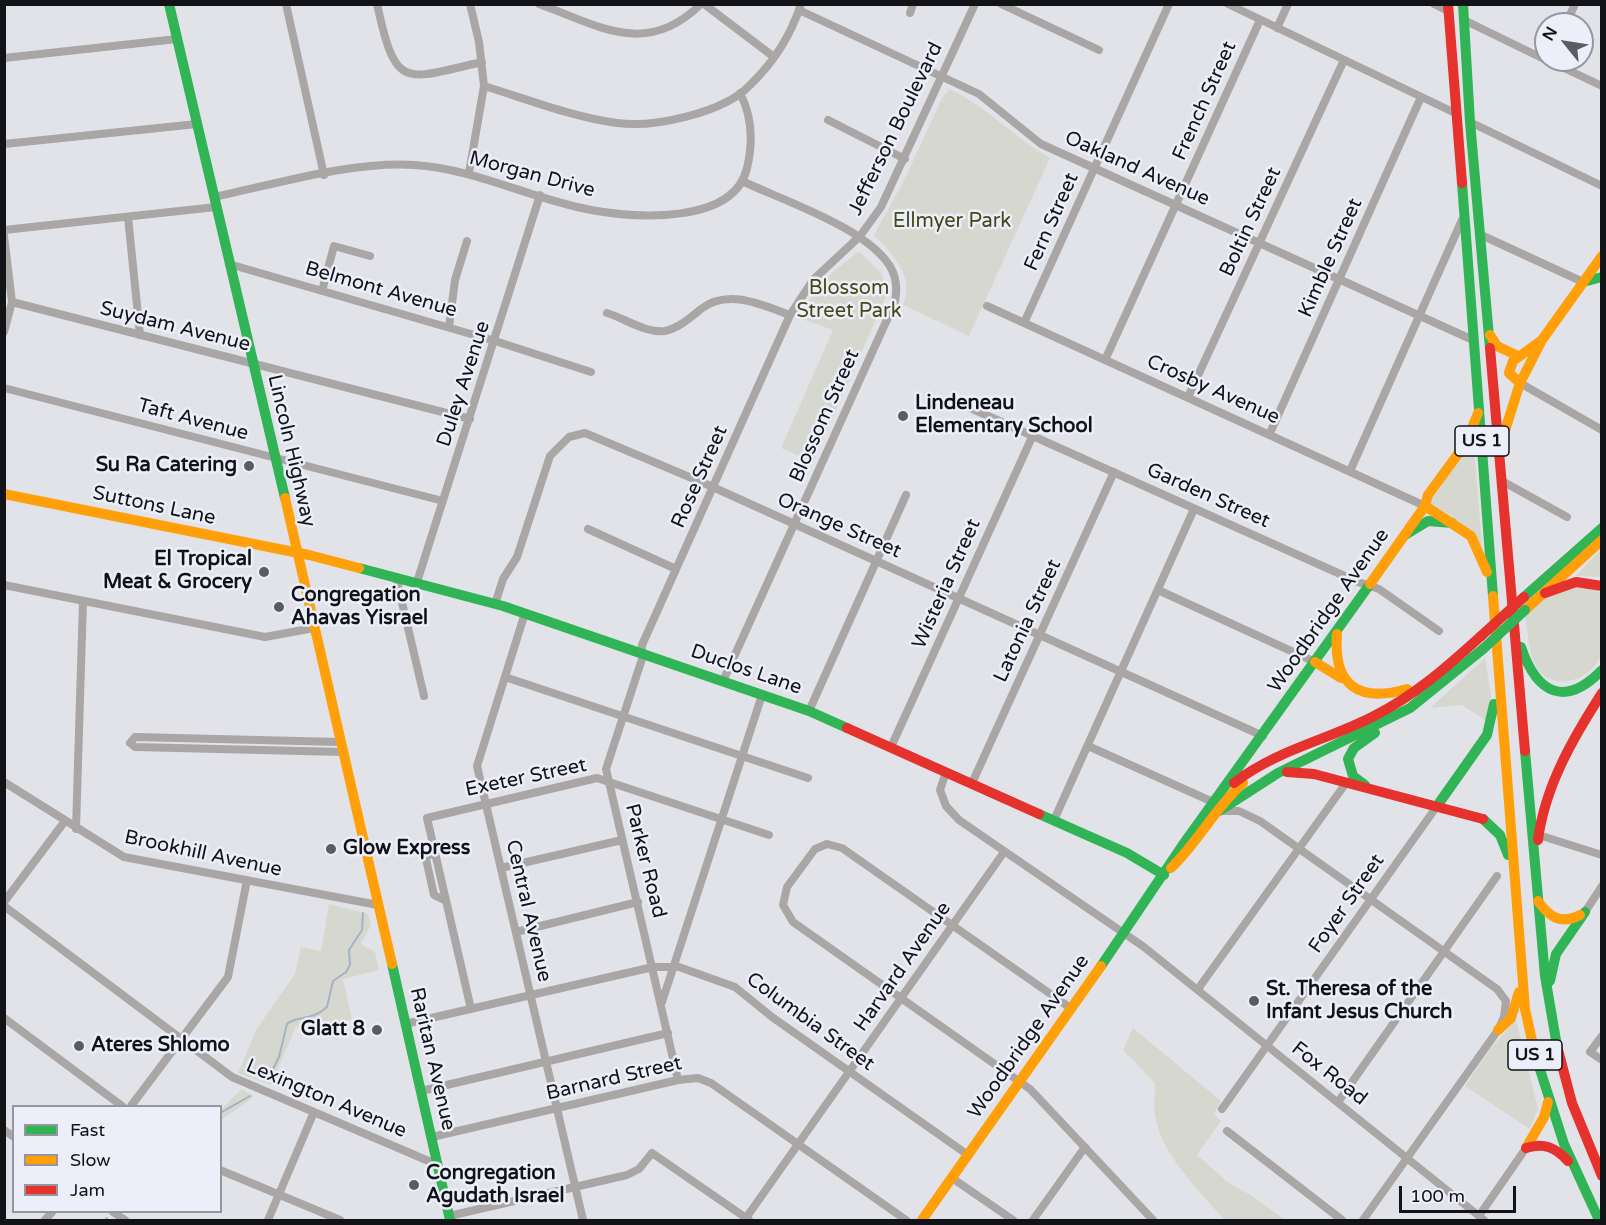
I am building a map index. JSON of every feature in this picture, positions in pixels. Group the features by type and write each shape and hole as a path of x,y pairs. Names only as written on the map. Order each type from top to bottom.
{"main road":[{"name":"Lincoln Highway","path":"169,4 378,905"},
{"name":"US 1","path":"1463,4 1470,123 1511,610 1535,881 1551,1016 1559,1064 1588,1149 1602,1176"},
{"name":"US 1","path":"1448,8 1522,975 1532,1046 1548,1102 1572,1165 1598,1220"},
{"path":"1499,456 1507,418 1520,383 1542,340 1602,256"},
{"path":"1584,282 1602,277"},
{"path":"1489,333 1497,346 1518,357"},
{"path":"1520,383 1509,372 1509,367 1518,357 1528,353 1542,340"},
{"name":"Woodbridge Avenue","path":"922,1221 1164,874 1187,855 1263,736 1425,506 1428,495 1466,443 1480,405"},
{"name":"Suttons Lane","path":"4,494 297,553"},
{"path":"1425,506 1471,536 1493,587"},
{"path":"1405,534 1428,521 1454,524"},
{"path":"1216,807 1253,774 1260,763 1377,715 1426,682 1602,528"},
{"path":"1373,788 1353,776 1348,762 1349,755 1354,748 1410,708 1483,649 1602,540"},
{"name":"Duclos Lane","path":"297,553 417,582 525,613 809,711 1127,853 1164,874"},
{"path":"1545,593 1576,582 1602,586"},
{"path":"1511,610 1530,673 1545,688 1560,692 1579,691 1602,670"},
{"path":"1337,631 1335,660 1341,679"},
{"path":"1315,663 1363,692 1380,695 1395,694 1426,682"},
{"path":"1437,806 1487,735 1492,722 1498,678"},
{"path":"1535,881 1538,829 1542,812 1569,749 1602,693"},
{"path":"1216,807 1278,773 1410,708"},
{"name":"Woodbridge Avenue","path":"1260,763 1263,736"},
{"path":"1278,773 1305,772 1373,788 1483,819 1500,835 1514,878"},
{"path":"1538,901 1548,915 1559,921 1573,920 1585,912"},
{"name":"Raritan Avenue","path":"378,905 450,1219"},
{"path":"1551,1016 1550,972 1556,954 1585,912"},
{"path":"1498,1030 1514,1012 1522,975"},
{"path":"1526,1148 1544,1117 1548,1102"},
{"path":"1526,1148 1537,1143 1550,1145 1572,1165"},
{"path":"1588,1149 1602,1156"}],"street":[{"path":"286,4 324,175"},
{"path":"377,4 390,55 399,68 410,75 422,76 482,62"},
{"path":"469,173 484,86 482,62 470,4"},
{"path":"538,4 633,35 661,31 678,24 703,4 774,57"},
{"path":"910,13 913,4"},
{"name":"Jefferson Boulevard","path":"790,315 813,280 860,236 881,207 975,4"},
{"path":"1001,4 1099,50"},
{"name":"Fern Street","path":"1024,323 1170,4"},
{"path":"1228,4 1455,113"},
{"path":"1277,28 1288,4"},
{"path":"1434,4 1448,8"},
{"path":"484,86 599,120 644,124 694,115 750,86 774,57 788,35 800,7"},
{"name":"Oakland Avenue","path":"800,7 979,94 1041,144 1473,340"},
{"name":"French Street","path":"1105,360 1260,20"},
{"path":"1464,20 1534,54"},
{"path":"4,58 177,39"},
{"name":"Boltin Street","path":"1188,397 1344,60"},
{"path":"1572,72 1602,86"},
{"path":"740,93 748,115 752,145 744,182 860,236"},
{"name":"Kimble Street","path":"1270,433 1421,97"},
{"path":"828,120 905,159"},
{"path":"1470,123 1602,186"},
{"path":"4,144 196,124"},
{"name":"Morgan Drive","path":"4,230 128,217 215,202 324,175 390,164 417,165 469,173 591,210 631,214 668,213 710,207 725,199 744,182"},
{"name":"Duley Avenue","path":"417,582 540,195"},
{"path":"1350,471 1465,215"},
{"path":"128,217 140,335"},
{"path":"1479,234 1584,282"},
{"path":"4,236 12,302 4,332"},
{"name":"Blossom Street","path":"723,681 895,302 897,285 892,269 860,236"},
{"path":"449,327 455,280 467,241"},
{"path":"322,291 334,246 370,256"},
{"name":"Belmont Avenue","path":"229,264 449,327 591,372"},
{"path":"607,313 648,328 664,331 683,323 710,303 725,299 753,302 790,315"},
{"name":"Suydam Avenue","path":"12,302 470,419"},
{"name":"Crosby Avenue","path":"987,306 1270,433 1425,506"},
{"name":"Rose Street","path":"642,653 642,645 790,315"},
{"path":"1520,383 1602,430"},
{"name":"Taft Avenue","path":"4,388 443,501"},
{"name":"Garden Street","path":"957,402 1194,509 1379,589 1438,631"},
{"name":"Orange Street","path":"495,604 503,579 517,557 550,456 569,437 585,433 595,435 714,488 1263,736"},
{"name":"Wisteria Street","path":"891,747 1033,435"},
{"name":"Latonia Street","path":"972,783 1114,472"},
{"path":"1501,480 1567,517"},
{"path":"809,711 906,495"},
{"path":"1054,820 1194,509"},
{"path":"588,529 676,569"},
{"path":"396,577 424,696"},
{"path":"4,585 265,637 314,628"},
{"path":"1158,590 1315,663"},
{"path":"76,829 83,601"},
{"name":"Central Avenue","path":"525,613 477,761 583,1221"},
{"name":"Parker Road","path":"642,653 606,767 678,1080"},
{"path":"505,677 808,778"},
{"path":"662,1007 673,965 762,694"},
{"path":"135,737 342,747 234,750 135,747 130,743 135,737"},
{"path":"234,740 234,750"},
{"path":"1088,746 1216,807 1248,814 1497,989 1506,1001 1506,1009 1498,1030 1363,1221"},
{"name":"Fox Road","path":"946,772 940,790 946,806 959,820 1124,934 1198,989 1481,1218"},
{"name":"Exeter Street","path":"471,1008 427,818 597,778 769,835"},
{"name":"Brookhill Avenue","path":"4,782 124,857 378,905"},
{"path":"1198,989 1346,783"},
{"name":"Foyer Street","path":"1222,1109 1437,806"},
{"path":"4,904 65,821"},
{"path":"1545,837 1602,855"},
{"path":"501,868 622,840"},
{"path":"1072,1009 842,848 833,844 815,849 782,899 788,917 1020,1082 1085,1147 1153,1221"},
{"name":"Harvard Avenue","path":"748,1219 798,1144 1004,852"},
{"path":"1338,1102 1497,876"},
{"path":"133,1105 228,977 247,880"},
{"path":"1585,912 1602,886"},
{"path":"516,932 638,902"},
{"name":"Lexington Avenue","path":"4,904 232,1077 438,1165"},
{"name":"Columbia Street","path":"405,1024 653,967 673,965 724,982 740,990 772,1017 968,1155"},
{"path":"4,1018 119,1105"},
{"path":"420,1091 668,1033"},
{"path":"1602,1036 1590,1052 1602,1060"},
{"name":"Barnard Street","path":"432,1137 691,1077 704,1080 906,1221"},
{"path":"268,1221 314,1112"},
{"path":"1227,1131 1342,1221"},
{"path":"1033,1221 1085,1147"},
{"path":"1481,1218 1526,1148"},
{"path":"450,1219 633,1173 652,1153 748,1219"},
{"path":"222,1171 340,1221"},
{"path":"952,1178 1013,1221"},
{"path":"1138,1221 1144,1212"}],"green space":[{"name":"Ellmyer Park","path":"950,89 976,104 1050,158 969,336 903,305 906,294 904,275 895,258 874,235 904,180 943,96"},
{"name":"Blossom Street Park","path":"859,251 882,274 886,297 813,462 781,448 833,330 799,318 821,282"},
{"path":"1469,445 1474,447 1482,545 1429,504"},
{"path":"1601,549 1601,577 1576,576"},
{"path":"1570,584 1592,588 1601,594 1602,650 1596,664 1581,677 1572,680 1552,680 1544,676 1534,662 1524,614 1549,594"},
{"path":"1485,658 1492,702 1486,721 1462,705 1430,708"},
{"path":"329,904 368,914 371,925 361,944 375,952 379,970 343,979 352,1019 332,1025 338,1040 296,1026 271,1085 238,1073 256,1030 295,974 301,947 321,951"},
{"path":"1516,1020 1538,1109 1530,1129 1465,1086 1489,1050"},
{"path":"1133,1028 1221,1101 1214,1114 1221,1121 1197,1155 1229,1183 1252,1196 1285,1220 1224,1220 1184,1174 1167,1148 1156,1120 1155,1083 1123,1050"},
{"path":"242,1089 253,1096 222,1119 222,1108"}],"waterway":[{"path":"267,1081 279,1057 287,1024 315,1015 327,1007 333,981 346,972 350,965 349,950 362,930 363,913"},
{"path":"222,1112 250,1096"}],"traffic: fast":[{"path":"169,4 285,498"},
{"path":"1463,4 1470,122 1490,348"},
{"path":"1462,183 1493,596"},
{"path":"1583,282 1602,277"},
{"path":"1405,535 1428,521 1452,523"},
{"path":"1524,597 1602,528"},
{"path":"359,568 503,606 809,711 847,728"},
{"path":"1101,966 1182,846 1370,584"},
{"path":"1483,649 1525,610"},
{"path":"1521,647 1535,676 1544,685 1554,690 1564,692 1576,689 1589,682 1602,670"},
{"path":"1219,811 1278,773 1410,708 1483,649"},
{"path":"1437,806 1487,735 1494,704"},
{"path":"1365,785 1353,776 1348,759 1354,748 1375,733"},
{"path":"1525,751 1545,976 1557,1046"},
{"path":"1039,814 1127,853 1164,875"},
{"path":"1483,819 1500,835 1508,855"},
{"path":"1550,981 1556,954 1585,912"},
{"path":"392,964 450,1220"},
{"path":"1535,1054 1564,1144 1599,1220"}],"traffic: slow":[{"path":"1542,340 1513,361 1509,373 1520,383 1542,340 1602,256"},
{"path":"1490,335 1497,346 1518,356"},
{"path":"1502,440 1520,383"},
{"path":"1478,413 1466,443 1428,495 1425,506 1471,536 1487,572"},
{"path":"4,494 309,555 359,568"},
{"path":"285,498 392,964"},
{"path":"1370,584 1425,506"},
{"path":"1525,610 1602,540"},
{"path":"1493,596 1525,1009 1535,1054"},
{"path":"1337,634 1340,666 1345,678 1352,686 1375,694 1407,689"},
{"path":"1315,662 1341,678"},
{"path":"1171,868 1243,783"},
{"path":"1538,901 1556,918 1567,919 1580,915"},
{"path":"922,1220 1101,966"},
{"path":"1498,1030 1511,1018 1519,992"},
{"path":"1526,1148 1544,1117 1548,1102"}],"traffic: jam":[{"path":"1448,4 1462,183"},
{"path":"1490,348 1525,751"},
{"path":"1545,593 1576,582 1602,586"},
{"path":"1481,636 1524,597"},
{"path":"1234,783 1267,762 1389,708 1430,680 1481,636"},
{"path":"1538,840 1547,801 1562,763 1602,693"},
{"path":"847,728 1039,814"},
{"path":"1287,772 1314,774 1483,819"},
{"path":"1557,1046 1572,1103 1602,1176"},
{"path":"1526,1148 1549,1147 1568,1161"}],"place":[{"name":"Lindeneau Elementary School","path":"903,416"},
{"name":"Su Ra Catering","path":"249,466"},
{"name":"El Tropical Meat & Grocery","path":"264,572"},
{"name":"Congregation Ahavas Yisrael","path":"279,607"},
{"name":"Glow Express","path":"331,849"},
{"name":"St. Theresa of the Infant Jesus Church","path":"1254,1001"},
{"name":"Glatt 8","path":"377,1030"},
{"name":"Ateres Shlomo","path":"79,1046"},
{"name":"Congregation Agudath Israel","path":"414,1185"}]}
